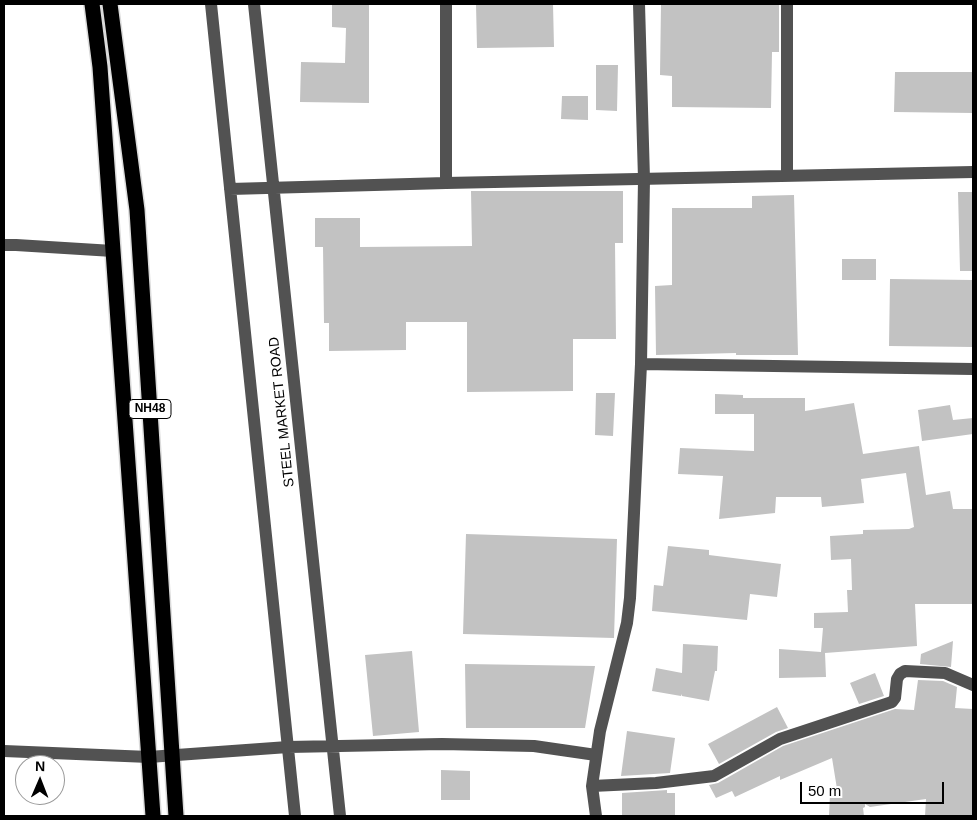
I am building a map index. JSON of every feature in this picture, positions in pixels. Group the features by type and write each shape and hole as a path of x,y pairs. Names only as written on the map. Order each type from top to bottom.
{"highway":[{"name":"NH48","path":"92,4 100,67 153,816"},
{"name":"NH48","path":"110,4 137,210 176,816"}],"street":[{"name":"STEEL MARKET ROAD","path":"211,4 296,816"},
{"name":"STEEL MARKET ROAD","path":"254,4 340,816"},
{"path":"446,4 446,183"},
{"path":"596,816 592,786 596,755 628,615 641,364 644,178 639,4"},
{"path":"786,4 787,176"},
{"path":"230,189 644,178 973,172"},
{"path":"4,246 16,244 113,251"},
{"path":"641,364 973,369"},
{"path":"592,786 656,783 714,776 780,739 892,702 896,698 897,679 905,671 945,673 973,685"},
{"path":"4,751 149,757 288,747 442,744 534,746 596,755"}],"building":[{"path":"332,4 369,4 369,103 300,102 301,62 345,63 346,28 332,27"},
{"path":"476,4 553,4 554,47 477,48"},
{"path":"661,4 779,4 779,52 772,52 771,108 672,107 672,76 660,75"},
{"path":"596,65 618,65 617,111 596,110"},
{"path":"895,72 973,72 973,113 894,112"},
{"path":"562,96 588,96 588,120 561,119"},
{"path":"471,191 623,191 623,243 615,243 616,339 573,339 573,391 467,392 467,322 406,322 406,350 329,351 329,323 324,323 323,247 315,247 315,218 360,218 360,247 472,246"},
{"path":"958,192 973,192 973,271 960,271"},
{"path":"794,195 798,355 736,355 736,353 656,355 655,286 672,285 672,208 752,208 752,196"},
{"path":"842,259 876,259 876,280 842,280"},
{"path":"890,279 973,280 973,347 889,346"},
{"path":"596,393 615,393 613,436 595,435"},
{"path":"715,394 743,395 743,398 805,398 805,411 854,403 863,454 919,446 926,495 950,491 953,509 973,509 973,604 915,604 917,646 825,653 826,677 779,678 779,649 821,652 823,628 814,628 814,613 848,612 847,590 852,590 851,559 831,560 830,536 863,534 863,530 909,529 914,527 906,473 861,479 864,503 822,507 821,497 776,497 775,513 719,519 723,476 678,474 680,448 754,451 754,414 715,414"},
{"path":"950,405 953,420 973,418 973,434 922,441 918,410"},
{"path":"466,534 617,539 614,638 463,634"},
{"path":"668,546 709,550 709,555 781,564 777,597 750,594 747,620 652,611 654,585 663,586"},
{"path":"953,641 951,667 920,664 921,654"},
{"path":"683,644 718,646 717,671 715,671 709,701 682,696 682,694 681,696 652,691 656,668 682,673"},
{"path":"412,651 419,732 373,736 365,655"},
{"path":"465,664 595,666 585,728 466,728"},
{"path":"875,673 884,696 859,704 850,683"},
{"path":"918,680 943,681 957,687 955,708 973,709 973,816 925,816 926,799 870,807 865,804 863,808 864,816 829,816 830,794 838,795 832,758 780,780 780,776 735,797 732,791 716,798 709,785 718,783 783,746 895,709 914,710"},
{"path":"777,707 788,728 776,732 719,764 708,744"},
{"path":"627,731 675,738 670,773 621,776"},
{"path":"441,770 470,771 470,800 441,800"},
{"path":"667,790 667,793 675,793 675,815 622,816 622,793"}]}
